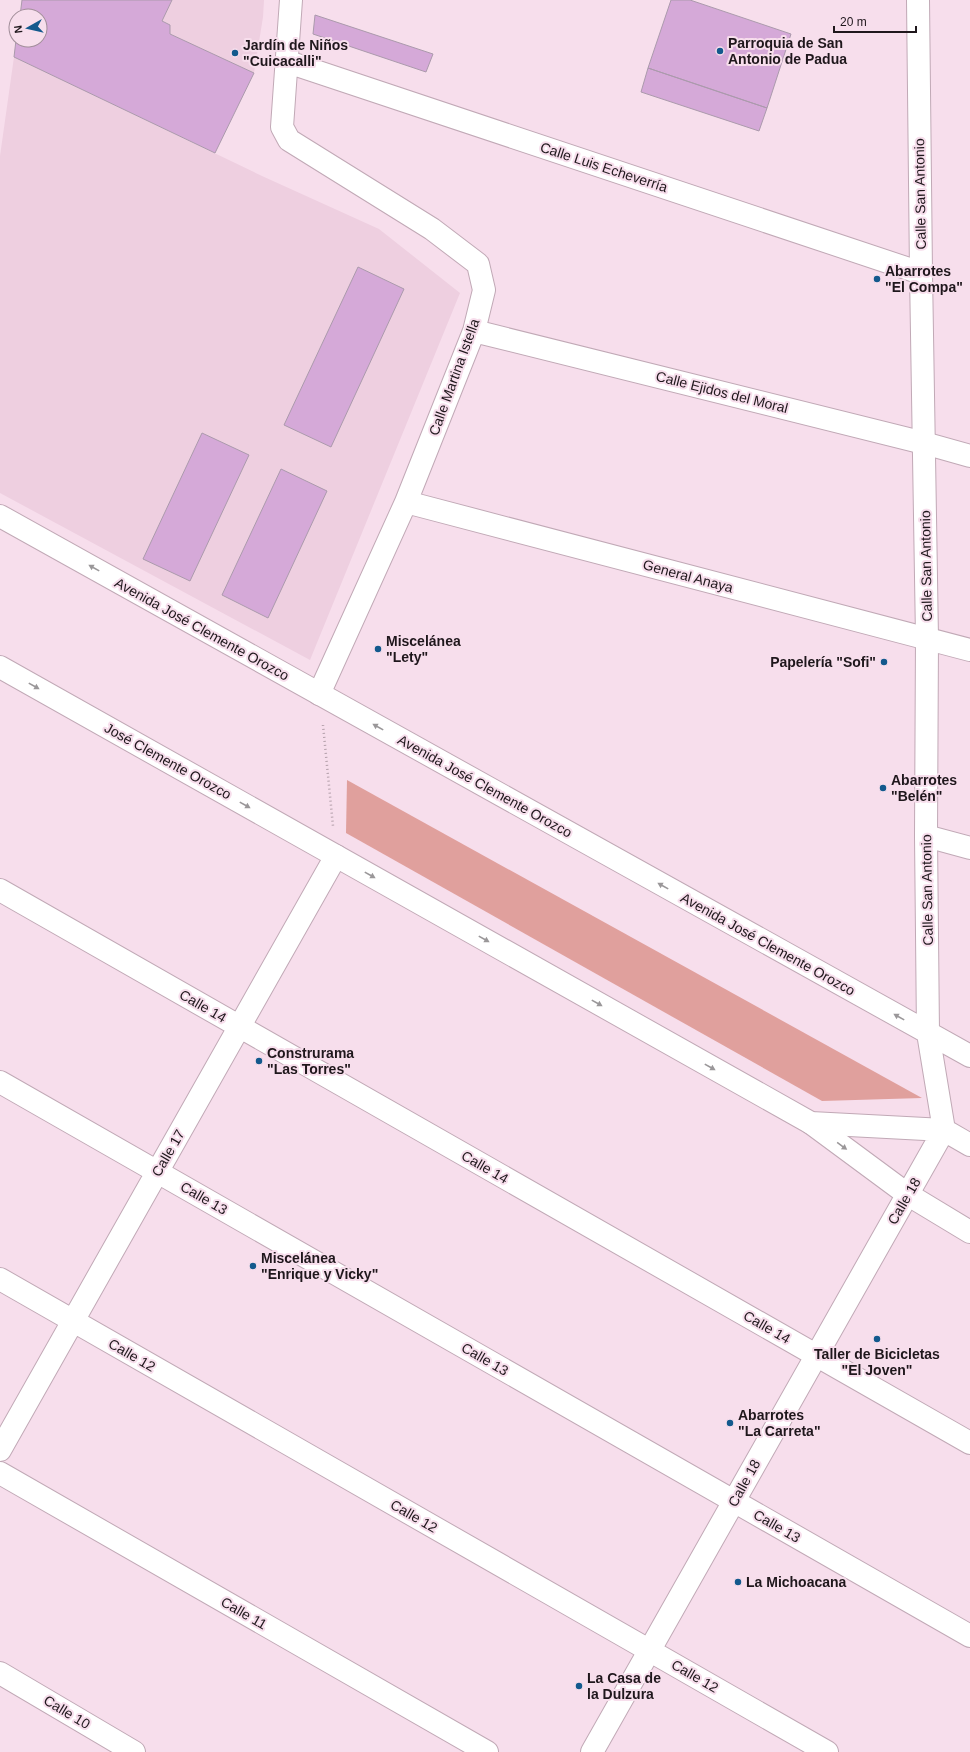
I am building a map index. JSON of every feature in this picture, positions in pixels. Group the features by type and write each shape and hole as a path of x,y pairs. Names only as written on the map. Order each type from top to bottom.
{"street":[{"path":"288,62 291,0"},
{"name":"Calle San Antonio","path":"918,0 920,273 927,638 926,836 928,1033 944,1130"},
{"name":"Calle Martina Istella","path":"288,62 282,127 289,140 432,229 478,264 484,290 474,331 406,502 319,694"},
{"name":"Calle Luis Echeverría","path":"288,62 920,273"},
{"name":"Calle Ejidos del Moral","path":"474,331 924,442 970,456"},
{"name":"General Anaya","path":"406,502 970,650"},
{"name":"Avenida José Clemente Orozco","path":"0,516 970,1056"},
{"name":"José Clemente Orozco","path":"0,667 336,856"},
{"path":"926,836 970,848"},
{"path":"336,856 811,1123 908,1194 970,1232"},
{"name":"Calle 17","path":"0,1450 336,856"},
{"name":"Calle 14","path":"0,890 970,1443"},
{"name":"Calle 13","path":"0,1082 970,1636"},
{"path":"811,1123 944,1130 970,1145"},
{"name":"Calle 18","path":"592,1752 944,1130"},
{"name":"Calle 12","path":"0,1279 827,1752"},
{"name":"Calle 11","path":"0,1473 487,1752"},
{"name":"Calle 10","path":"0,1673 134,1752"}],"path":[{"path":"319,694 336,856"}],"shaded area":[{"name":"Jardín de Niños \"Cuicacalli\"","path":"172,0 264,0 263,17 254,73 170,34 170,25 162,21"},
{"path":"14,57 262,176 379,229 460,293 310,660 0,493 0,156"},
{"path":"347,780 922,1098 822,1101 346,833"}],"building":[{"path":"22,0 172,0 162,21 170,25 170,34 254,73 215,153 14,57 15,48 48,48 48,8 21,8"},
{"name":"Parroquia de San Antonio de Padua","path":"671,0 690,0 791,34 767,108 648,68"},
{"path":"315,15 433,54 426,72 313,34"},
{"path":"648,68 767,108 759,131 641,92"},
{"path":"358,267 404,289 331,447 284,425"},
{"path":"202,433 249,455 190,581 143,559"},
{"path":"281,469 327,491 268,618 222,595"}],"place":[{"name":"Parroquia de San Antonio de Padua","path":"720,51"},
{"name":"Jardín de Niños \"Cuicacalli\"","path":"235,53"},
{"name":"Abarrotes \"El Compa\"","path":"877,279"},
{"name":"Miscelánea \"Lety\"","path":"378,649"},
{"name":"Papelería \"Sofi\"","path":"884,662"},
{"name":"Abarrotes \"Belén\"","path":"883,788"},
{"name":"Construrama \"Las Torres\"","path":"259,1061"},
{"name":"Miscelánea \"Enrique y Vicky\"","path":"253,1266"},
{"name":"Taller de Bicicletas \"El Joven\"","path":"877,1339"},
{"name":"Abarrotes \"La Carreta\"","path":"730,1423"},
{"name":"La Michoacana","path":"738,1582"},
{"name":"La Casa de la Dulzura","path":"579,1686"}]}
